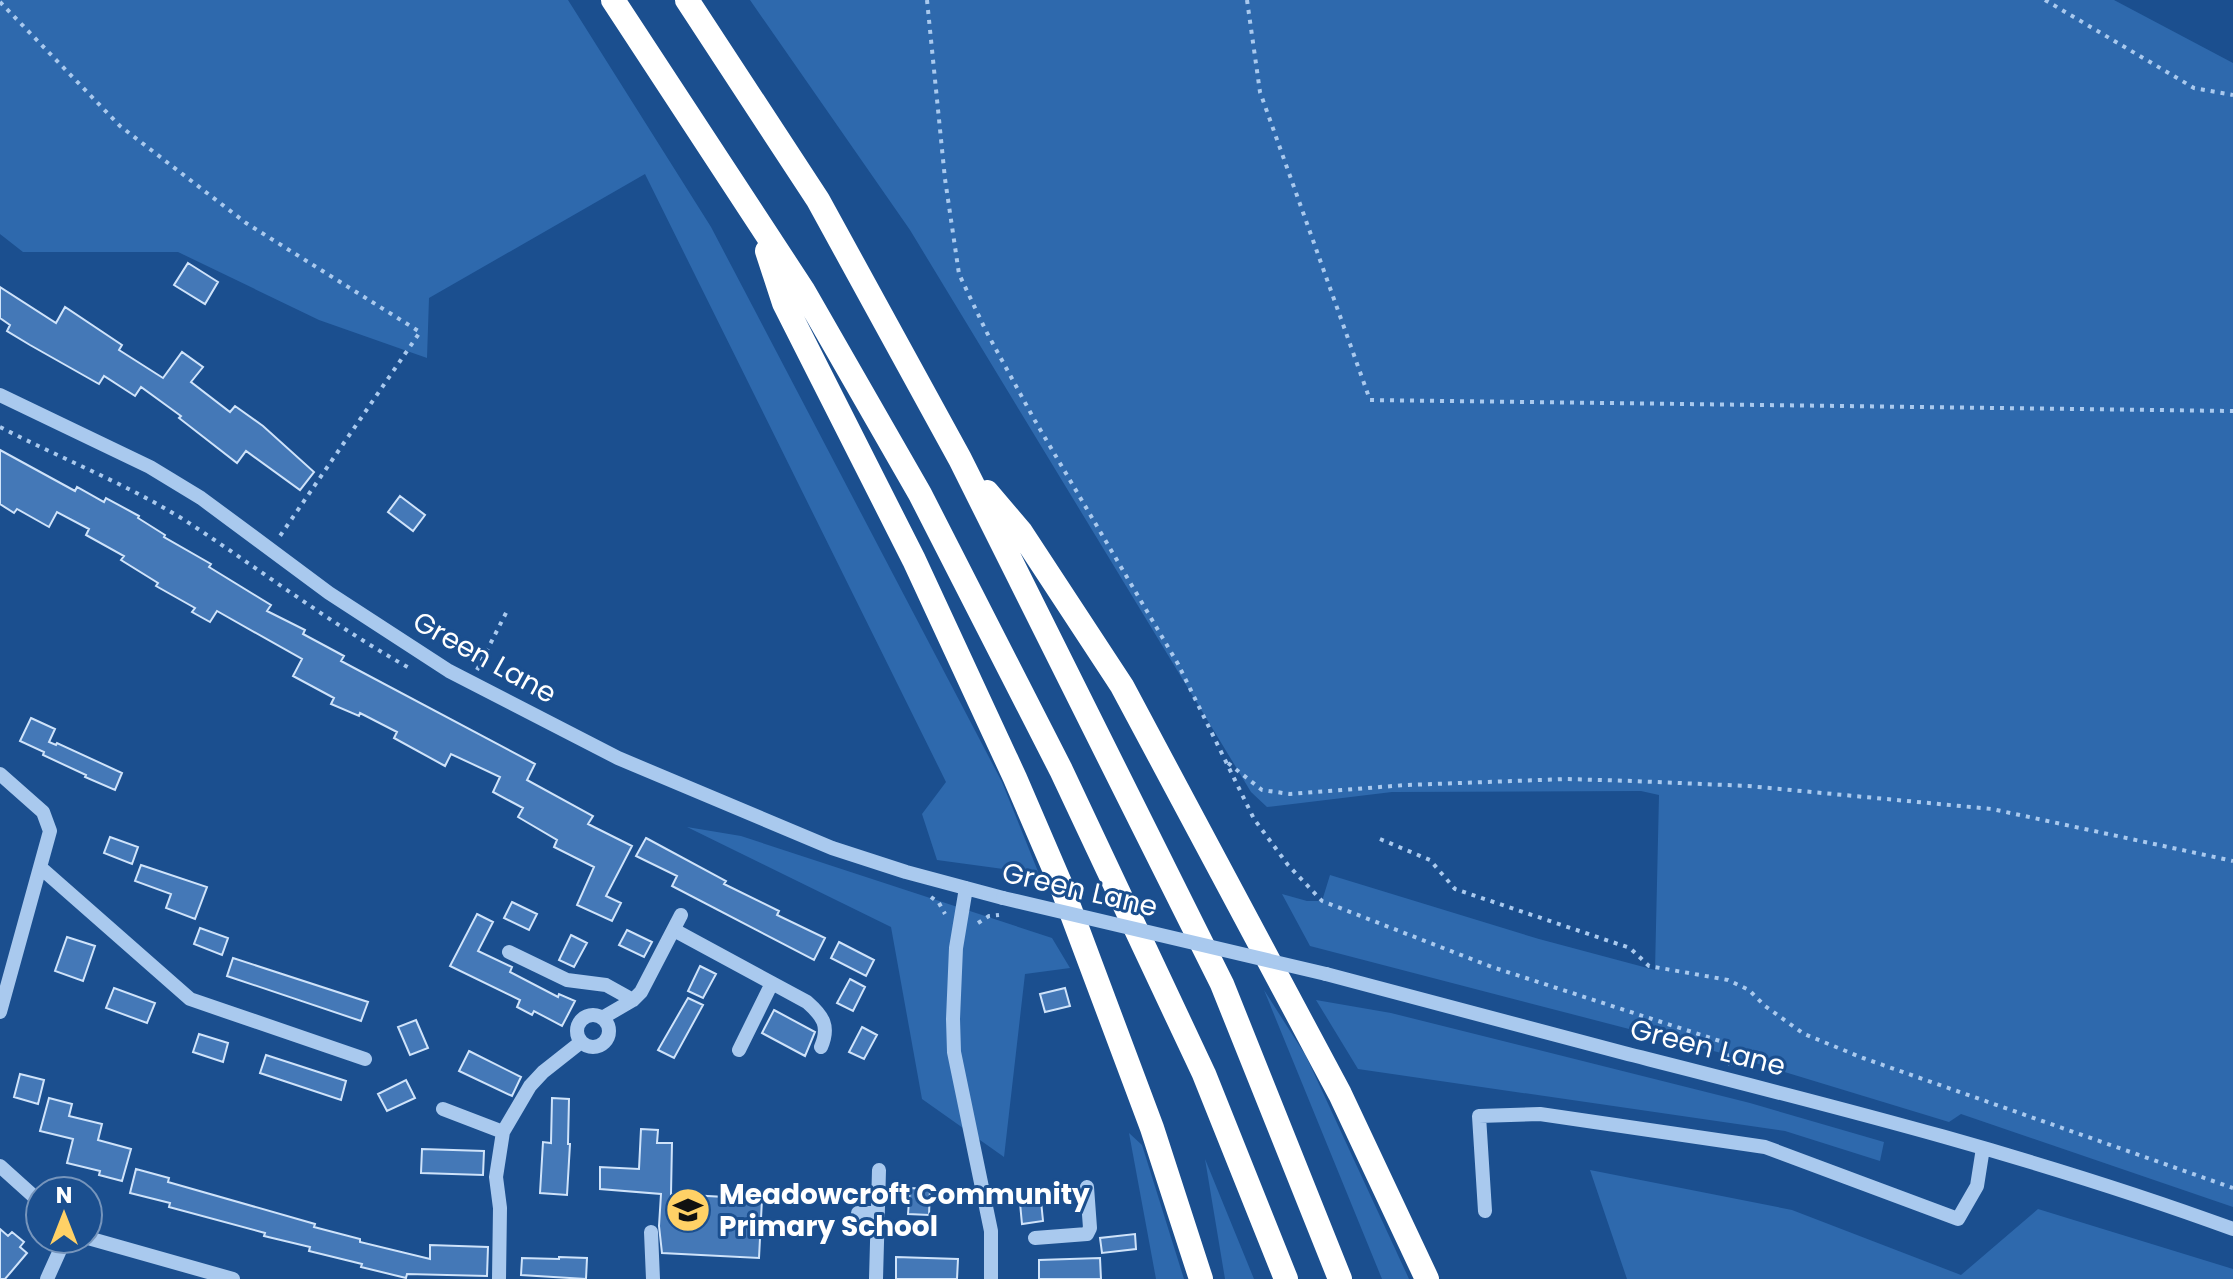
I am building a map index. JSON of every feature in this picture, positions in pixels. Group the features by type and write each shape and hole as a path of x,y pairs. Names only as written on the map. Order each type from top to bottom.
{"highway":[{"path":"613,0 803,290 920,494 1061,770 1204,1074 1286,1279"},
{"path":"687,0 818,200 960,459 1222,984 1340,1279"},
{"path":"757,218 784,303 914,560 1055,871 1152,1128 1201,1279"},
{"path":"960,459 1021,532 1122,686 1340,1094 1427,1279"}],"street":[{"name":"Green Lane","path":"0,395 118,450 186,488 299,572 456,675 618,758 832,848 1003,898 1326,974 1829,1104 1983,1148 2233,1229"},
{"path":"448,689 456,675"},
{"path":"0,774 43,812 50,831 0,1012"},
{"path":"41,868 190,999 365,1059"},
{"path":"966,888 956,948 954,1052 991,1231 991,1279"},
{"path":"581,1042 578,1027 582,1021 595,1016 602,1018 641,992 681,915"},
{"path":"674,930 807,1002 821,1014 826,1035 821,1047"},
{"path":"509,952 567,980 606,985 633,1000"},
{"path":"739,1050 772,983"},
{"path":"581,1042 595,1047 607,1039 609,1032 602,1018"},
{"path":"499,1279 500,1208 496,1177 503,1132 530,1086 581,1042"},
{"path":"443,1109 503,1132"},
{"path":"1485,1211 1479,1116 1540,1114 1765,1147 1958,1219 1977,1186 1983,1148"},
{"path":"0,1166 24,1188"},
{"path":"876,1279 879,1170"},
{"path":"1035,1238 1087,1234 1090,1228 1087,1187"},
{"path":"858,1213 878,1213"},
{"path":"651,1232 653,1279"},
{"path":"104,1243 233,1279"},
{"path":"47,1279 58,1255"}],"path":[{"path":"927,0 945,179 959,274 1034,419 1178,664 1254,819 1288,865 1322,901 1492,967 1723,1042 1729,1055 1731,1079"},
{"path":"1247,0 1260,92 1370,400 2233,411"},
{"path":"2045,0 2194,88 2233,95"},
{"path":"0,2 131,135 246,223 420,332 282,535"},
{"name":"Green Lane","path":"0,427 128,488 184,520 299,599 411,669"},
{"path":"471,683 507,611"},
{"path":"1226,762 1262,790 1290,794 1406,785 1606,780 1748,786 1992,809 2233,861"},
{"path":"1380,839 1430,860 1455,889 1630,948 1649,966 1728,980 1749,990 1765,1006 1804,1034 1863,1058 2233,1188"},
{"name":"Green Lane","path":"973,932 979,922 989,916 1004,914"}],"shaded area":[{"path":"0,0 568,0 711,227 1002,782 1039,874 937,860 922,814 946,782 645,174 429,298 427,358 319,320 178,252 23,252 0,234"},
{"path":"750,0 2114,0 2233,63 2233,1207 1961,1114 1949,1122 1729,1055 1310,946 1282,894 1307,901 1322,901 1330,875 1539,939 1655,970 1659,795 1641,791 1392,792 1267,807 1251,792 910,230"},
{"path":"687,827 741,836 1052,938 1070,968 1025,974 1004,1157 922,1099 891,927"},
{"path":"1264,990 1306,1056 1409,1279 1382,1279"},
{"path":"1316,1000 1391,1013 1750,1103 1884,1142 1880,1161 1785,1131 1358,1069"},
{"path":"1129,1133 1142,1145 1184,1279 1156,1279"},
{"path":"1205,1159 1254,1279 1225,1279"},
{"path":"1590,1170 1792,1210 1961,1275 2038,1209 2233,1269 2233,1279 1627,1279"}],"building":[{"path":"188,263 218,282 205,304 174,285"},
{"path":"0,287 56,323 65,307 122,345 119,350 163,378 182,352 203,367 191,382 230,412 235,406 263,426 314,472 300,490 246,451 237,463 141,387 135,396 104,376 99,384 30,345 7,331 10,325 0,318"},
{"path":"0,450 75,491 77,487 104,502 106,498 139,516 164,537 211,564 209,567 271,605 267,611 305,630 303,634 344,656 341,661 535,764 527,780 593,816 588,824 632,846 606,896 621,903 612,921 577,905 594,867 554,847 557,840 518,817 523,808 493,792 500,777 451,754 445,766 394,738 397,732 360,713 359,716 331,704 334,698 293,676 302,659 217,611 210,622 192,612 195,608 156,586 158,583 121,560 124,556 86,535 89,529 57,512 49,527 17,509 14,513 0,504"},
{"path":"400,496 425,515 413,531 388,512"},
{"path":"31,718 55,729 49,742 122,773 115,790 20,741"},
{"path":"110,837 138,847 132,864 104,853"},
{"path":"646,838 726,881 724,884 779,911 777,915 825,938 814,960 672,886 677,876 636,856"},
{"path":"141,865 207,887 195,919 166,908 171,894 135,881"},
{"path":"512,902 537,914 529,930 504,918"},
{"path":"477,914 493,922 478,951 512,967 510,972 558,997 559,994 575,1001 562,1026 534,1011 532,1015 517,1007 520,1000 450,966"},
{"path":"200,928 228,938 222,955 194,944"},
{"path":"627,930 652,942 644,957 619,945"},
{"path":"571,935 587,943 574,967 559,960"},
{"path":"67,937 95,946 83,981 55,971"},
{"path":"839,942 874,960 866,976 831,958"},
{"path":"233,958 368,1002 361,1021 227,976"},
{"path":"700,966 716,974 703,998 688,991"},
{"path":"850,979 865,987 853,1011 837,1003"},
{"path":"114,988 155,1003 147,1023 106,1008"},
{"path":"1065,988 1070,1006 1045,1012 1040,994"},
{"path":"688,998 703,1005 674,1058 658,1050"},
{"path":"774,1010 815,1032 805,1056 762,1033"},
{"path":"416,1020 428,1048 410,1055 398,1027"},
{"path":"862,1027 877,1035 864,1059 849,1052"},
{"path":"199,1034 228,1043 223,1062 193,1052"},
{"path":"469,1051 521,1077 512,1096 459,1071"},
{"path":"266,1055 346,1081 341,1100 260,1073"},
{"path":"20,1074 44,1080 38,1104 14,1097"},
{"path":"406,1080 415,1098 387,1111 378,1094"},
{"path":"49,1098 72,1104 69,1116 102,1124 98,1140 131,1149 122,1181 99,1175 100,1171 67,1163 73,1139 40,1131"},
{"path":"552,1098 569,1099 567,1195 540,1193 543,1142 551,1143"},
{"path":"641,1129 658,1130 657,1143 672,1143 671,1194 762,1199 759,1258 662,1253 659,1226 661,1194 600,1189 600,1167 639,1169"},
{"path":"422,1149 484,1151 483,1175 421,1173"},
{"path":"136,1169 169,1178 168,1182 315,1224 314,1227 360,1239 360,1242 430,1259 430,1245 488,1247 487,1276 407,1274 406,1278 361,1267 362,1264 309,1251 310,1247 264,1236 265,1233 130,1193"},
{"path":"910,1188 930,1189 929,1215 908,1214"},
{"path":"1041,1201 1043,1221 1022,1224 1020,1203"},
{"path":"0,1229 8,1236 12,1232 24,1242 20,1247 25,1255 5,1279 0,1279"},
{"path":"1135,1234 1136,1249 1102,1253 1100,1238"},
{"path":"896,1257 958,1259 957,1279 896,1279"},
{"path":"522,1258 587,1258 586,1279 521,1275"},
{"path":"1100,1258 1101,1279 1039,1279 1039,1260"}],"place":[{"name":"Meadowcroft Community Primary School","path":"688,1210"}]}
